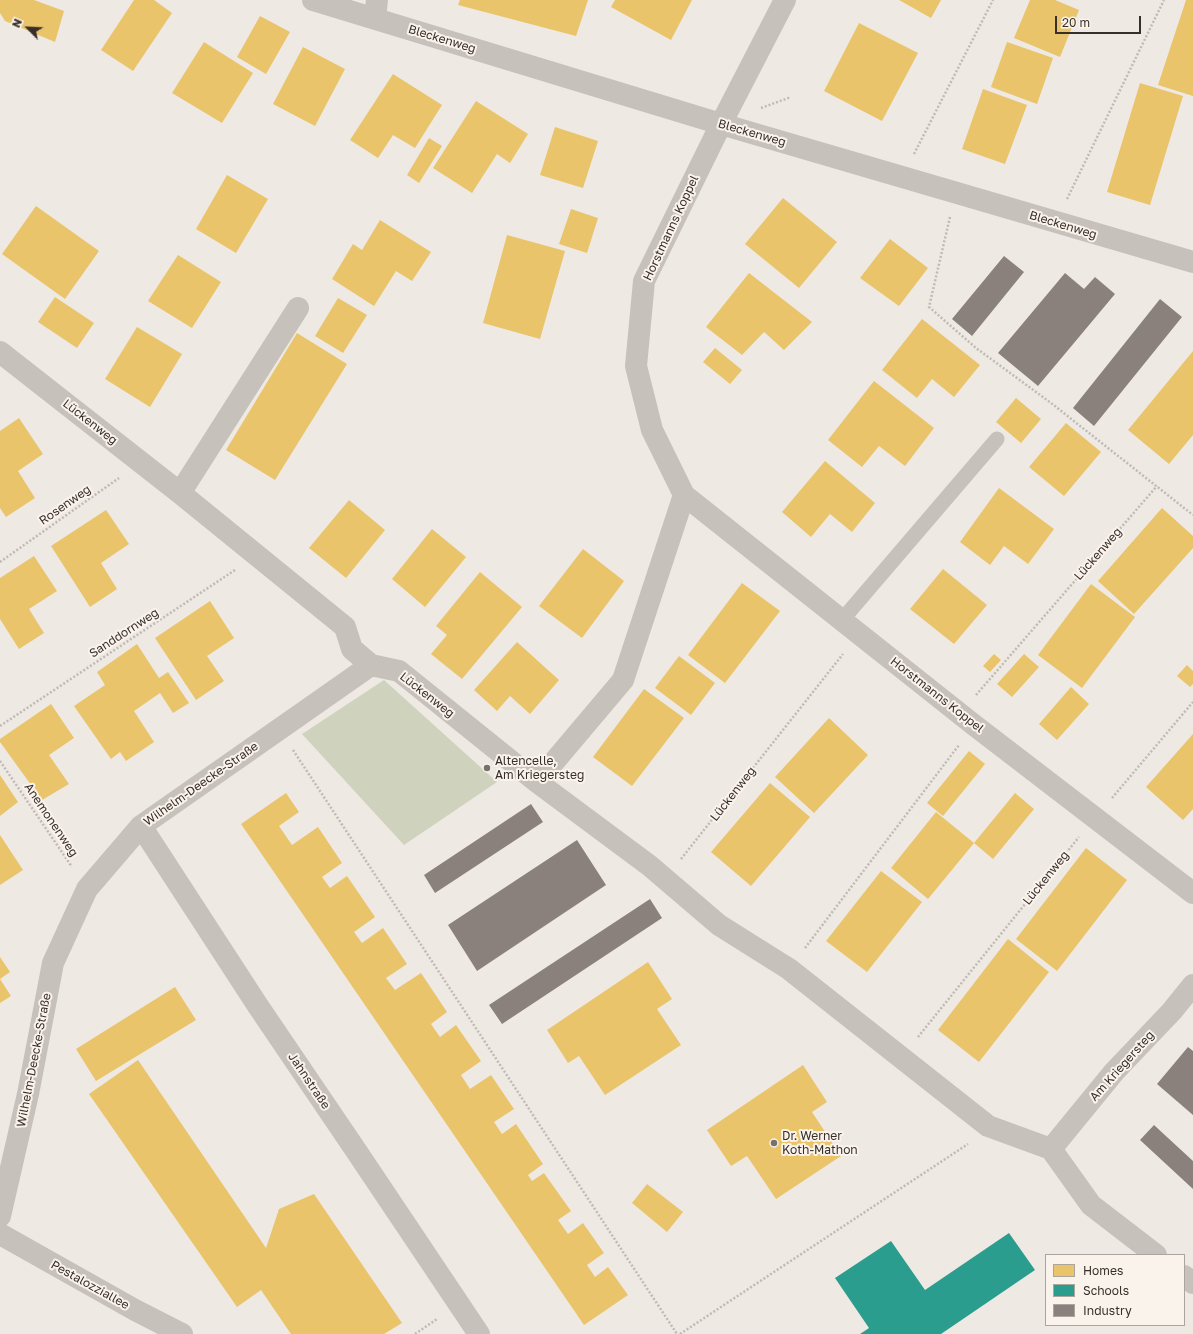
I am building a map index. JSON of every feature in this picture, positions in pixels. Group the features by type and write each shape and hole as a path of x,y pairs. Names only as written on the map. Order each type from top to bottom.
{"street":[{"name":"Bleckenweg","path":"312,0 376,9 721,124 1193,262"},
{"name":"Horstmanns Koppel","path":"786,0 721,124 644,281 636,366 652,430 684,495 967,719 1193,893"},
{"path":"180,493 298,308"},
{"name":"Lückenweg","path":"5,364 141,462 258,555 345,627 352,649 371,665 399,671 537,782 666,879 719,925 788,969 988,1126 1051,1149"},
{"path":"537,782 623,680 684,495"},
{"name":"Wilhelm-Deecke-Straße","path":"0,1216 28,1094 53,963 87,888 141,826 371,665"},
{"name":"Jahnstraße","path":"141,826 258,1006 479,1334"},
{"name":"Am Kriegersteg","path":"1051,1149 1114,1072 1172,1011 1193,985"},
{"path":"1051,1149 1091,1205 1155,1254"},
{"name":"Pestalozziallee","path":"0,1234 135,1310 182,1334"},
{"path":"1185,1277 1193,1283"}],"lane":[{"path":"851,627 997,439"}],"path":[{"path":"912,156 993,0"},
{"path":"1066,203 1164,0"},
{"path":"956,193 929,307 976,348 1051,403 1193,515"},
{"name":"Rosenweg","path":"0,562 141,462"},
{"name":"Lückenweg","path":"788,969 967,719 1157,486"},
{"name":"Sanddornweg","path":"0,726 258,555"},
{"name":"Lückenweg","path":"666,879 851,627"},
{"name":"Lückenweg","path":"901,1057 1095,817 1193,702"},
{"path":"279,730 678,1334 963,1148 988,1126"},
{"name":"Anemonenweg","path":"0,761 87,888"}],"green space":[{"path":"384,680 497,782 404,845 302,734"}],"building: Homes":[{"path":"0,0 34,0 64,11 55,42 5,21 0,13"},
{"path":"134,0 154,0 172,13 133,71 101,50"},
{"path":"460,0 588,0 576,36 458,5"},
{"path":"615,0 692,0 671,40 611,7"},
{"path":"899,0 941,0 931,18"},
{"path":"1030,0 1055,0 1079,10 1060,57 1014,38"},
{"path":"1186,0 1193,0 1193,96 1158,85"},
{"path":"260,16 290,32 266,74 237,57"},
{"path":"859,23 918,53 882,121 824,91"},
{"path":"204,42 253,73 222,123 172,93"},
{"path":"1007,42 1053,58 1037,104 991,87"},
{"path":"303,47 345,69 315,126 273,104"},
{"path":"393,74 442,105 415,148 393,135 378,158 350,140"},
{"path":"1140,83 1183,96 1150,205 1107,192"},
{"path":"983,89 1027,105 1005,164 962,149"},
{"path":"476,101 528,134 510,163 497,154 472,193 433,168"},
{"path":"555,127 598,141 583,188 540,175"},
{"path":"429,138 442,146 419,183 407,175"},
{"path":"227,175 268,199 236,253 196,229"},
{"path":"783,198 837,242 799,288 745,244"},
{"path":"36,206 99,251 65,299 2,254"},
{"path":"571,209 598,218 587,253 559,244"},
{"path":"380,220 431,252 412,281 396,271 374,306 332,279 353,244 362,250"},
{"path":"507,235 565,251 540,339 483,323"},
{"path":"890,239 928,268 899,306 860,278"},
{"path":"178,255 221,282 192,328 148,301"},
{"path":"749,273 812,322 784,350 764,332 742,355 706,327"},
{"path":"55,297 94,323 77,348 38,322"},
{"path":"338,298 367,315 343,353 315,336"},
{"path":"922,319 980,365 954,397 932,379 917,398 882,370"},
{"path":"137,327 182,354 150,407 105,379"},
{"path":"297,333 347,364 275,480 226,450"},
{"path":"715,348 742,370 730,384 703,362"},
{"path":"1193,351 1193,435 1169,464 1128,430"},
{"path":"874,381 934,428 905,466 879,446 862,467 828,440"},
{"path":"1016,398 1041,419 1021,443 996,422"},
{"path":"19,418 43,454 18,471 35,498 6,517 0,508 0,431"},
{"path":"1066,423 1101,452 1064,496 1029,467"},
{"path":"825,461 875,503 852,532 830,514 811,537 782,512"},
{"path":"999,488 1054,529 1028,564 1004,546 990,565 960,542"},
{"path":"349,500 385,530 346,578 309,548"},
{"path":"1162,508 1193,536 1193,548 1134,614 1098,581"},
{"path":"106,510 129,544 101,563 117,589 90,607 51,546"},
{"path":"432,529 466,557 425,607 392,579"},
{"path":"583,549 624,581 582,638 539,606"},
{"path":"34,556 57,591 29,609 44,633 19,649 0,619 0,578"},
{"path":"943,569 987,605 954,644 910,609"},
{"path":"480,572 522,607 462,679 431,654 447,635 436,626"},
{"path":"742,583 780,611 725,683 688,655"},
{"path":"1091,584 1135,617 1082,688 1038,655"},
{"path":"210,601 234,638 207,656 224,681 196,700 155,638"},
{"path":"517,642 559,680 530,714 510,696 497,711 474,690"},
{"path":"137,644 159,678 168,672 189,703 173,713 160,693 134,711 154,742 126,761 120,752 111,759 74,706 105,685 97,672"},
{"path":"994,654 1001,660 990,672 983,666"},
{"path":"1024,654 1039,667 1012,697 997,684"},
{"path":"679,656 715,683 691,715 655,688"},
{"path":"1187,665 1193,671 1193,684 1190,687 1177,676"},
{"path":"1071,687 1089,704 1057,740 1039,724"},
{"path":"644,689 684,718 632,786 593,757"},
{"path":"51,704 74,738 49,755 69,784 42,800 0,742 0,739"},
{"path":"829,718 868,755 814,813 775,777"},
{"path":"1193,734 1193,809 1183,820 1146,787"},
{"path":"969,751 985,764 943,816 927,803"},
{"path":"0,775 18,802 0,816"},
{"path":"770,783 810,817 751,886 711,852"},
{"path":"286,793 299,812 279,826 292,845 318,827 342,863 322,877 330,888 347,876 375,917 354,932 362,943 383,928 407,964 386,978 395,990 421,973 447,1012 431,1024 440,1037 456,1025 481,1061 461,1075 470,1089 491,1075 514,1109 494,1122 502,1134 516,1124 543,1164 528,1175 532,1181 544,1173 571,1211 558,1220 568,1234 583,1223 604,1253 587,1265 595,1277 608,1267 628,1295 584,1325 241,824"},
{"path":"1015,793 1034,809 993,859 974,843"},
{"path":"936,812 974,843 928,899 891,868"},
{"path":"0,835 23,870 0,885"},
{"path":"1086,848 1127,880 1057,971 1016,939"},
{"path":"881,871 922,902 867,972 826,941"},
{"path":"1008,939 1049,972 979,1062 938,1030"},
{"path":"0,957 10,972 0,979"},
{"path":"648,962 672,999 657,1009 681,1045 605,1095 579,1056 568,1063 547,1030"},
{"path":"0,979 11,996 0,1003"},
{"path":"175,987 196,1020 96,1081 76,1049"},
{"path":"138,1060 266,1248 279,1209 314,1194 402,1323 384,1334 291,1334 261,1290 237,1307 89,1094"},
{"name":"Dr. Werner Koth-Mathon","path":"803,1065 827,1102 812,1112 841,1156 776,1199 747,1156 731,1166 707,1130"},
{"path":"647,1184 683,1212 667,1232 632,1203"}],"building: Schools":[{"path":"1009,1233 1035,1270 941,1334 860,1334 869,1328 835,1278 891,1241 925,1290"}],"building: Industry":[{"path":"1004,256 1024,272 972,336 952,319"},
{"path":"1065,273 1084,289 1095,277 1115,294 1038,386 998,353"},
{"path":"1160,299 1182,317 1094,426 1073,408"},
{"path":"531,804 543,822 435,893 424,875"},
{"path":"577,840 606,885 477,971 448,925"},
{"path":"650,899 662,918 502,1024 489,1005"},
{"path":"1188,1047 1193,1051 1193,1115 1157,1084"},
{"path":"1154,1125 1193,1161 1193,1189 1140,1140"}],"place":[{"name":"Altencelle, Am Kriegersteg","path":"487,768"},
{"name":"Dr. Werner Koth-Mathon","path":"774,1143"}]}
